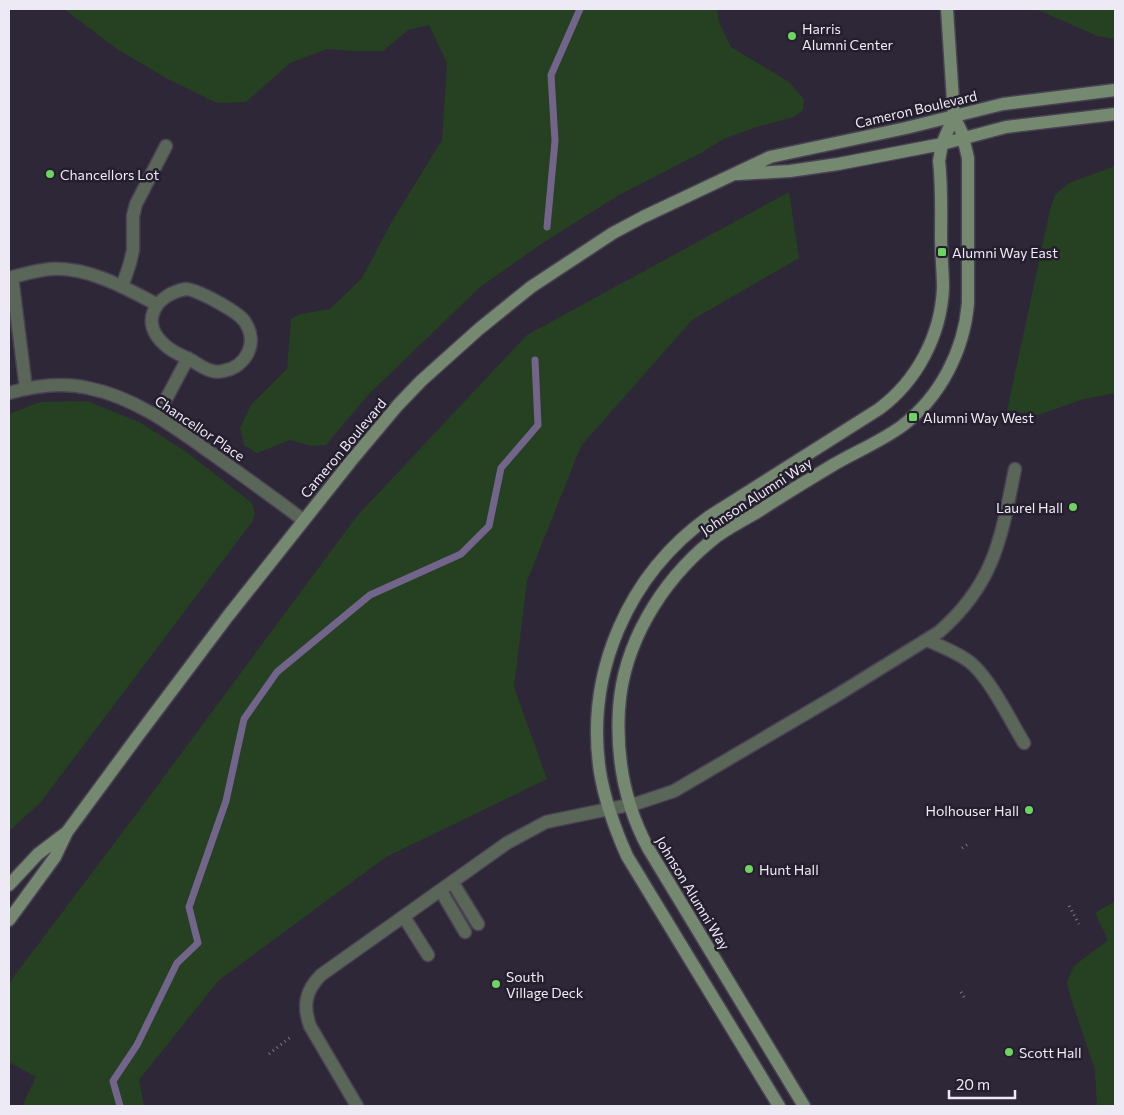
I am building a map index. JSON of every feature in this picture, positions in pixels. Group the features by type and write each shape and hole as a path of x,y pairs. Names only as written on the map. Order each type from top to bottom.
{"street":[{"name":"Johnson Alumni Way","path":"804,1106 648,848 630,805 622,774 618,739 621,690 630,655 647,617 663,592 681,570 720,534 901,426 930,400 949,370 967,320 968,158 964,139 954,116 946,9"},
{"name":"Cameron Boulevard","path":"9,920 55,857 67,832 228,616 303,520 398,405 449,356 509,305 569,261 613,233 669,203 770,157 1003,104 1094,91 1115,90"},
{"name":"Cameron Boulevard","path":"728,176 838,164 942,144 1006,127 1115,114"},
{"name":"Johnson Alumni Way","path":"779,1106 627,856 609,809 600,772 597,713 601,684 606,661 631,602 648,576 668,552 704,520 886,404 908,382 924,356 935,330 942,298 940,161 942,144 954,116"},
{"path":"122,287 133,250 133,216 136,204 166,146"},
{"path":"26,389 12,276 49,269 80,272 99,277 156,304"},
{"path":"191,289 236,313 245,322 250,335 250,350 247,357 236,366 217,372 207,369 188,358 166,346 152,326 152,318 156,304 174,292 191,289"},
{"path":"157,416 188,358"},
{"name":"Chancellor Place","path":"9,393 58,385 88,388 121,398 170,423 303,520"},
{"path":"358,1106 310,1026 306,1014 306,998 314,982 507,843 533,828 546,822 647,801 674,791 704,775 939,632 960,612 990,567 1002,530 1015,470"},
{"path":"927,640 973,664 990,687 1024,743"},
{"name":"Cameron Boulevard","path":"9,885 38,854 67,832"},
{"path":"452,883 478,924"},
{"path":"441,891 465,932"},
{"path":"404,917 428,955"}],"path":[{"path":"962,848 968,844"},
{"path":"1068,906 1079,924"},
{"path":"961,992 966,1000"},
{"path":"269,1054 292,1036"}],"green space":[{"path":"64,9 717,9 719,22 731,47 789,82 804,99 803,110 794,117 756,127 726,138 619,195 541,244 479,288 369,394 326,445 311,446 290,440 257,453 244,445 240,428 251,405 287,369 291,319 300,314 330,309 362,278 391,223 442,140 447,63 429,25 408,30 383,51 327,49 290,63 246,102 217,103 166,78 117,49"},
{"path":"1036,9 1115,9 1115,39 1097,36"},
{"path":"1115,166 1115,393 1084,399 1038,415 1007,411 1050,210 1055,195 1069,183"},
{"path":"789,192 799,258 692,320 581,446 527,581 514,687 547,779 386,857 219,980 139,1080 144,1106 22,1106 36,1077 9,1062 9,983 357,516 527,335"},
{"path":"87,401 139,422 185,451 252,503 255,514 252,522 40,803 9,831 9,414 40,402"},
{"path":"1115,901 1115,1106 1097,1106 1095,1070 1067,982 1074,966 1108,940 1095,913"}],"waterway":[{"path":"547,227 555,141 551,75 580,9"},
{"path":"120,1106 113,1081 137,1045 177,963 198,943 189,907 226,801 244,719 277,672 370,595 461,554 489,526 501,468 538,425 535,360"}],"place":[{"name":"Harris Alumni Center","path":"792,36"},
{"name":"Chancellors Lot","path":"50,174"},
{"name":"Alumni Way East","path":"942,252"},
{"name":"Alumni Way West","path":"913,417"},
{"name":"Laurel Hall","path":"1073,507"},
{"name":"Holhouser Hall","path":"1029,810"},
{"name":"Hunt Hall","path":"749,869"},
{"name":"South Village Deck","path":"496,984"},
{"name":"Scott Hall","path":"1009,1052"}]}
